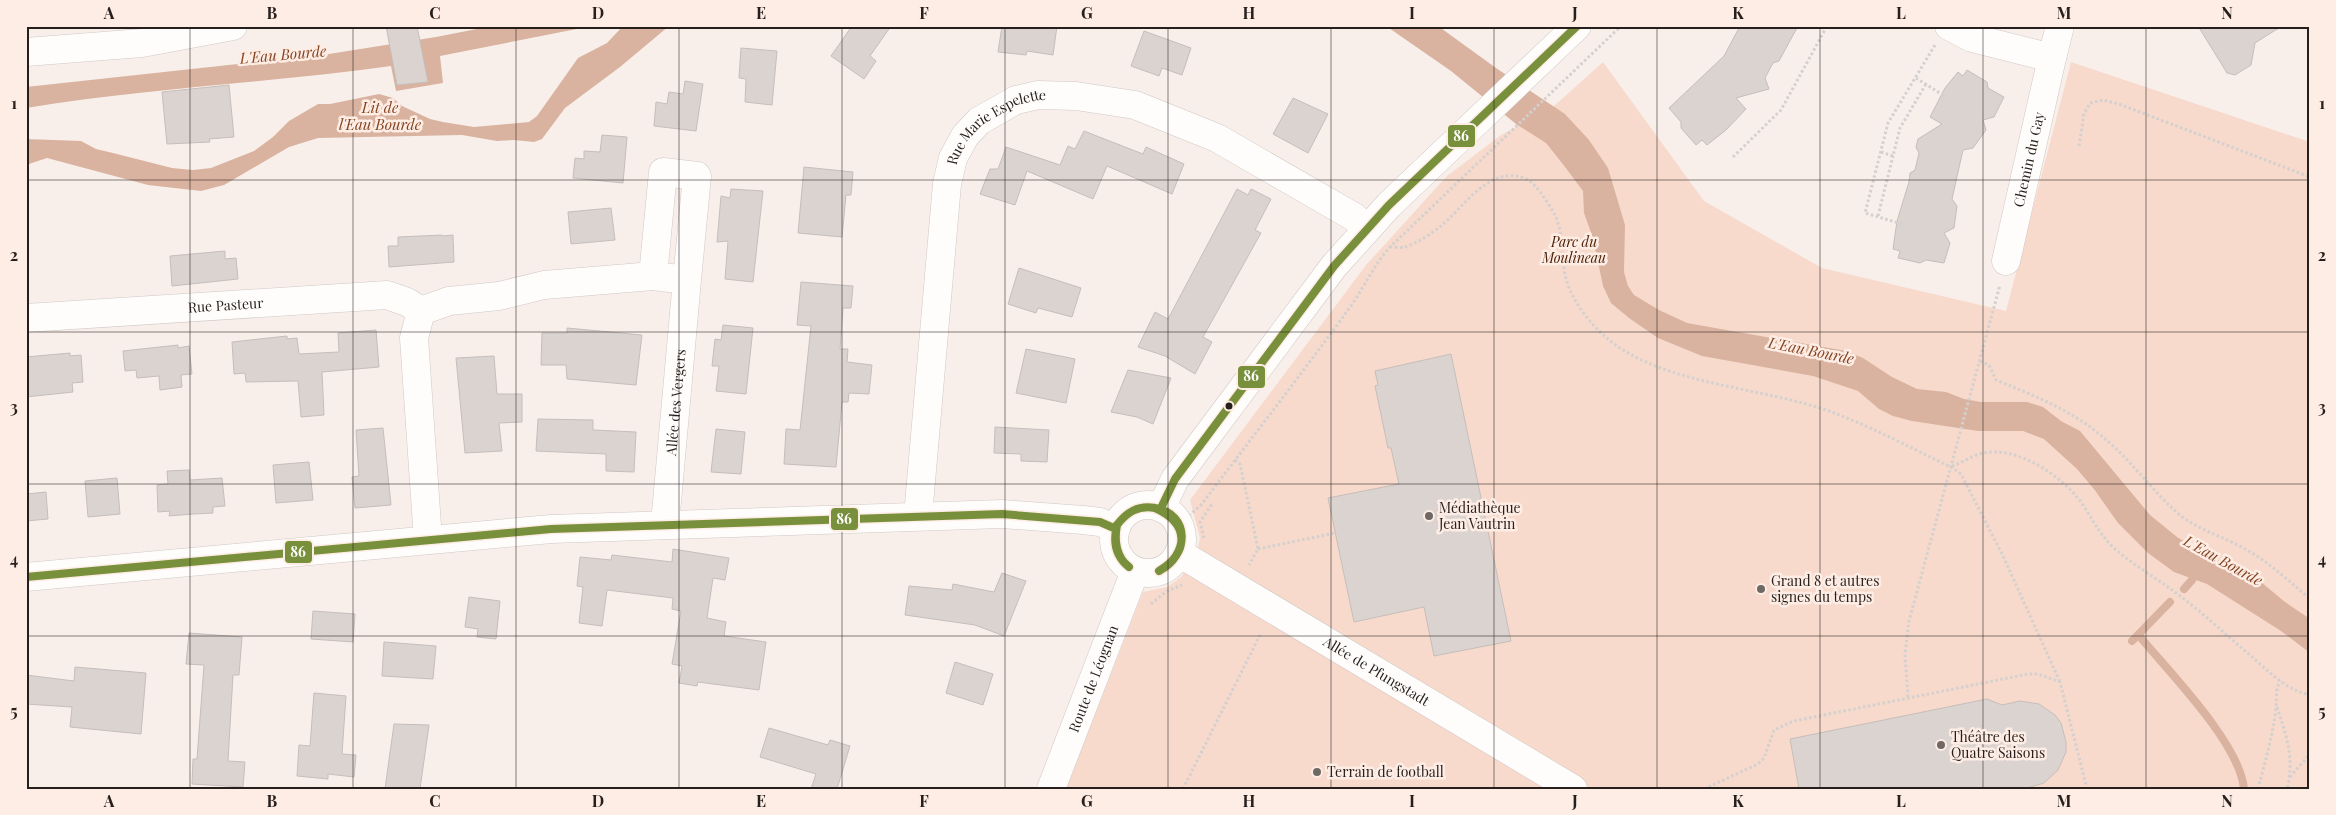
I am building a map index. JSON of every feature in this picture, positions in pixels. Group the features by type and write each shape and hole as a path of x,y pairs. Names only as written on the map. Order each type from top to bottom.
{"street":[{"path":"26,52 142,43 233,26"},
{"path":"1170,516 1175,479 1334,266 1367,228 1576,26"},
{"name":"Chemin du Gay","path":"2006,260 2060,26"},
{"path":"1943,33 1972,38 2052,58"},
{"name":"Rue Marie Espelette","path":"918,516 947,184 953,158 965,136 979,121 1016,100 1038,95 1076,96 1136,105 1217,138 1354,217 1367,228"},
{"name":"Allée des Vergers","path":"653,276 663,172 697,176 665,524"},
{"path":"428,540 414,338 421,312 449,301 498,296 544,285 653,276 687,280"},
{"name":"Rue Pasteur","path":"26,318 387,295 407,302 421,312"},
{"path":"1140,506 1150,506 1170,516 1182,533 1179,552 1170,565 1156,572 1135,570 1126,565 1115,548 1116,528 1121,518 1129,511 1140,506"},
{"path":"26,577 551,529 1002,514 1048,516 1100,522 1116,528"},
{"name":"Allée de Pfungstadt","path":"1179,552 1573,789"},
{"name":"Route de Léognan","path":"1051,789 1135,570"}],"path":[{"path":"1170,516 1201,505 1359,296 1380,258 1390,247 1621,26"},
{"path":"1733,156 1781,110 1827,26"},
{"path":"1902,224 1865,213 1888,123 1943,33"},
{"path":"1916,78 1946,97"},
{"path":"1878,216 1900,128 1926,84"},
{"path":"2079,146 2084,114 2090,103 2103,100 2119,104 2310,177"},
{"path":"1881,152 1893,156"},
{"path":"1390,247 1404,247 1440,227 1471,197 1494,180 1503,176 1523,177 1536,186 1557,221 1564,272 1573,294 1597,330 1625,352 1656,366 1712,383 1796,401 1834,413 1951,466 1961,474 2003,556 2060,682 2087,789"},
{"path":"1908,697 1905,673 1906,637 2006,260"},
{"path":"1980,361 1989,365 1996,380 2053,403 2082,420 2113,446 2180,514 2203,530 2247,550 2287,579 2310,599"},
{"path":"1951,466 1982,453 1998,453 2029,461 2043,468 2060,481 2080,501 2096,530 2114,548 2173,590 2280,681 2301,693 2310,695"},
{"path":"1235,460 1240,464 1258,549 1236,586"},
{"path":"1258,549 1335,533"},
{"path":"1183,789 1274,608"},
{"path":"1704,789 1758,764 1764,758 1774,730 1794,721 2028,674 2038,674 2060,682"},
{"path":"2258,789 2276,706 2276,690 2280,681"},
{"path":"2276,706 2290,746 2290,778 2287,789"},
{"path":"2290,778 2310,754"}],"green space":[{"name":"Parc du Moulineau","path":"1603,62 1704,201 1822,268 2006,311 2071,62 2310,142 2310,789 1066,789 1143,592 1167,587 1181,577 1196,557 1200,538 1190,500 1366,265 1447,176 1501,135 1554,106"}],"water":[{"name":"Lit de l'Eau Bourde","path":"492,26 592,26 440,56 443,83 396,91 391,66 117,95 26,108 26,87 329,54"},
{"name":"Lit de l'Eau Bourde","path":"623,26 669,26 620,67 565,108 542,139 534,142 497,141 462,135 318,138 289,147 224,185 201,191 148,185 47,158 26,165 26,139 81,141 96,149 172,168 193,170 211,168 254,151 273,137 289,121 318,104 330,104 379,94 393,98 402,106 430,119 443,122 474,127 529,122 537,116 578,58 607,43"},
{"name":"L'Eau Bourde","path":"1386,26 1438,26 1565,114 1589,140 1608,168 1625,225 1624,272 1628,286 1634,295 1659,310 1687,323 1846,351 1863,358 1892,377 1917,389 1946,392 1964,399 1981,402 2027,402 2043,407 2061,421 2080,431 2150,515 2177,537 2209,556 2255,577 2285,602 2310,619 2310,653 2281,631 2207,584 2174,572 2148,553 2118,523 2077,469 2044,439 2023,431 1978,431 1912,421 1893,416 1879,409 1858,391 1813,376 1702,356 1658,338 1611,303 1603,286 1593,238 1584,213 1583,191 1546,143 1516,124 1451,71"}],"building":[{"path":"386,26 417,26 428,82 397,85"},
{"path":"852,26 891,26 870,56 876,61 864,79 831,56"},
{"path":"1002,26 1057,26 1053,55 1027,51 1026,55 998,52"},
{"path":"1740,26 1798,26 1779,61 1773,63 1765,78 1769,89 1736,98 1746,109 1726,130 1707,145 1702,140 1696,145 1681,128 1681,122 1669,108 1724,56"},
{"path":"2198,26 2282,26 2255,43 2251,65 2235,75 2227,73"},
{"path":"1144,31 1191,48 1182,75 1162,68 1159,76 1131,66"},
{"path":"741,48 777,51 772,105 745,102 746,79 739,78"},
{"path":"1967,70 1987,82 1988,88 2004,97 1994,117 1983,120 1986,130 1973,148 1963,150 1952,199 1957,206 1954,228 1944,233 1950,243 1944,263 1926,260 1920,263 1898,258 1900,251 1893,249 1897,221 1910,173 1915,170 1919,153 1916,147 1918,139 1942,124 1930,117 1945,88 1958,72 1963,76"},
{"path":"685,81 703,84 696,131 654,126 656,102 667,104 669,92 683,94"},
{"path":"229,85 234,137 209,139 210,142 167,144 162,92"},
{"path":"1293,98 1328,114 1308,153 1273,134"},
{"path":"1084,131 1143,154 1146,147 1184,164 1172,194 1107,166 1093,199 1027,171 1015,205 980,194 990,169 998,169 1006,147 1060,165 1068,146 1075,149"},
{"path":"602,135 627,137 623,183 573,178 575,158 584,159 584,151 600,152"},
{"path":"804,167 853,172 851,195 846,195 842,237 798,233"},
{"path":"731,189 763,191 753,282 725,279 728,241 717,242 721,196 730,198"},
{"path":"1237,189 1248,195 1251,189 1271,199 1255,230 1261,233 1203,337 1212,342 1195,374 1165,356 1138,347 1155,312 1168,319"},
{"path":"611,208 615,240 571,244 568,212"},
{"path":"453,235 454,262 389,267 388,246 398,246 398,237"},
{"path":"225,251 225,259 236,258 238,279 172,286 170,256"},
{"path":"1019,268 1081,288 1072,317 1038,308 1036,313 1008,304"},
{"path":"801,282 853,286 851,308 843,308 840,349 848,349 847,362 872,365 869,394 849,393 848,402 842,402 836,467 784,464 786,429 800,430 811,326 797,325"},
{"path":"723,325 753,328 746,394 716,391 719,366 712,366 715,339 721,340"},
{"path":"567,328 642,335 636,385 567,379 566,365 541,365 542,333 567,333"},
{"path":"376,330 379,367 322,372 324,415 301,417 298,381 246,382 245,373 234,374 232,342 287,336 287,339 297,338 299,354 339,352 338,333"},
{"path":"178,345 178,348 189,346 192,374 181,375 182,387 160,390 159,376 137,378 136,370 125,371 123,351"},
{"path":"1026,349 1075,359 1066,403 1016,393"},
{"path":"70,353 70,356 81,355 83,382 72,383 73,392 26,397 26,357"},
{"path":"1451,354 1511,641 1434,656 1424,607 1354,622 1328,498 1399,484 1391,448 1388,448 1375,386 1378,385 1375,371"},
{"path":"494,356 497,394 522,394 522,422 499,423 502,451 465,453 456,358"},
{"path":"1128,370 1171,378 1153,424 1137,417 1111,412"},
{"path":"538,419 593,420 593,430 636,432 634,472 606,471 606,454 536,451"},
{"path":"995,427 1049,430 1047,462 1021,461 1021,454 994,453"},
{"path":"383,428 391,505 355,508 352,477 359,476 356,430"},
{"path":"716,429 745,432 741,474 711,472"},
{"path":"309,462 313,500 276,503 273,465"},
{"path":"189,470 190,480 222,478 225,506 213,507 213,513 169,516 170,511 158,512 157,485 168,484 167,471"},
{"path":"117,478 120,514 88,517 85,481"},
{"path":"46,492 48,519 26,521 26,494"},
{"path":"673,549 729,558 725,580 713,578 707,618 726,622 724,636 766,642 759,690 698,682 697,686 679,683 682,666 672,664 681,611 672,609 673,598 607,590 602,626 579,623 583,587 577,586 580,557 611,560 612,555 672,562"},
{"path":"1002,573 1026,581 1004,636 975,625 905,615 909,586 952,590 953,584 994,592"},
{"path":"469,597 500,601 496,639 477,637 478,629 465,627"},
{"path":"313,611 355,614 353,642 311,639"},
{"path":"189,633 242,637 239,675 233,675 228,761 245,762 243,787 192,784 193,759 197,759 204,665 186,664"},
{"path":"384,642 436,646 433,679 382,676"},
{"path":"955,662 993,674 983,705 946,693"},
{"path":"75,667 146,673 141,734 70,727 72,707 26,704 26,675 74,681"},
{"path":"314,693 346,696 342,754 356,755 354,777 328,774 328,779 297,776 299,745 310,746"},
{"name":"Théâtre des Quatre Saisons","path":"1987,699 2002,705 2020,701 2039,704 2055,715 2061,723 2066,742 2066,752 2058,770 2044,783 2024,789 1799,789 1790,739"},
{"path":"394,724 429,725 420,789 385,789"},
{"path":"769,728 828,745 830,740 850,746 837,789 811,789 816,774 760,757"}],"waterway":[{"path":"2184,589 2192,580"},
{"path":"2132,641 2170,602"},
{"path":"2141,638 2218,731 2240,771 2244,789"}],"transit line":[{"name":"86","path":"1161,508 1175,479 1334,266 1389,205 1577,26"},
{"name":"86","path":"1117,525 1125,516 1133,511 1149,507 1155,508"},
{"name":"86","path":"1155,508 1167,512 1175,518 1182,536 1176,556 1159,571"},
{"name":"86","path":"1155,508 1166,514 1174,522 1181,538 1180,547 1176,555 1159,571"},
{"name":"86","path":"26,577 551,529 1002,514 1100,522 1116,529"},
{"name":"86","path":"1117,525 1117,548 1121,558 1129,567"},
{"name":"86","path":"1117,525 1116,548 1124,563 1129,567"}],"place":[{"name":"Médiathèque Jean Vautrin","path":"1429,516"},
{"name":"Grand 8 et autres signes du temps","path":"1761,589"},
{"name":"Théâtre des Quatre Saisons","path":"1941,745"},
{"name":"Terrain de football","path":"1317,772"}]}
